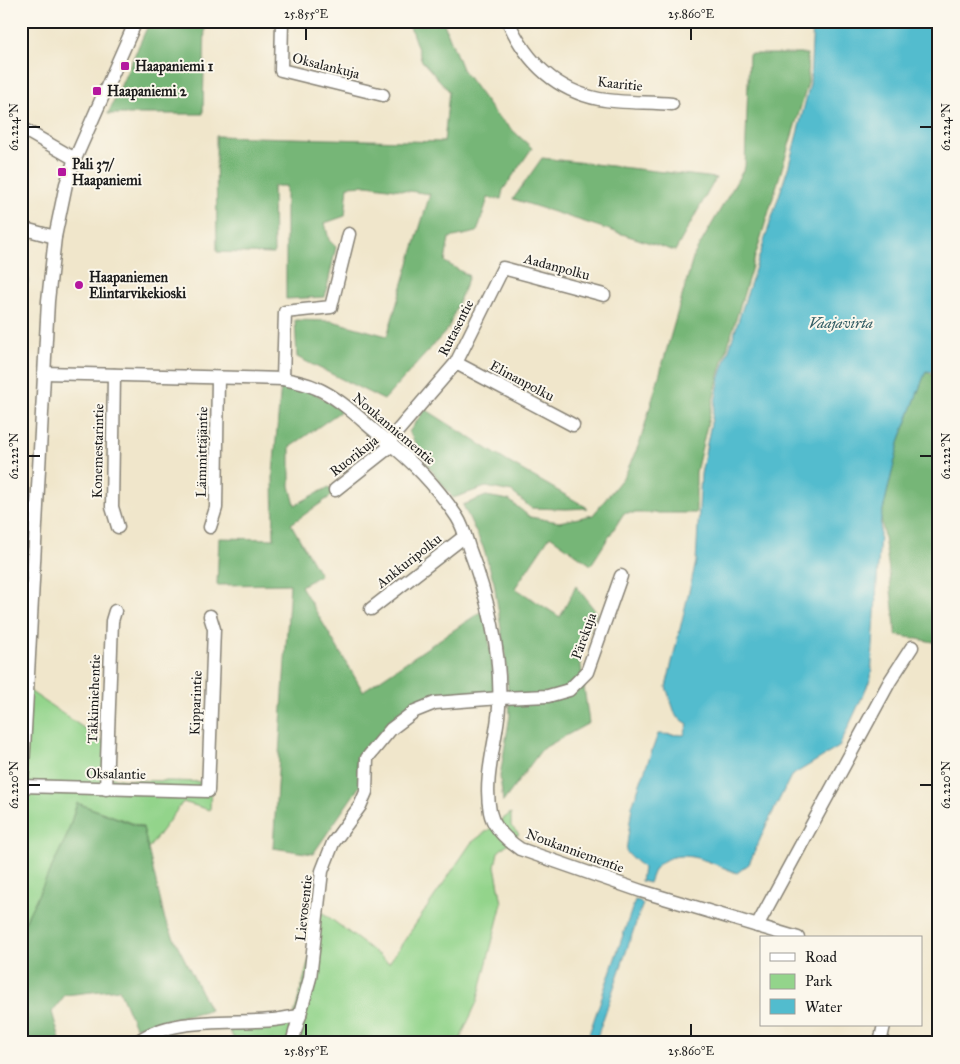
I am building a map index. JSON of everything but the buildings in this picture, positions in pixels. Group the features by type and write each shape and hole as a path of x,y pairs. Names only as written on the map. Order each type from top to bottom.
{"street":[{"path":"22,786 28,690 26,652 48,301 55,237 66,184 75,159 136,21"},
{"name":"Oksalankuja","path":"282,21 281,70 383,95"},
{"name":"Kaaritie","path":"508,21 514,35 529,57 554,82 572,91 599,99 672,104"},
{"path":"21,128 75,159"},
{"path":"21,228 55,237"},
{"path":"283,379 285,312 331,307 349,234"},
{"name":"Aadanpolku","path":"502,268 604,295"},
{"name":"Rutasentie","path":"390,443 456,363 502,268"},
{"name":"Elinanpolku","path":"456,363 573,425"},
{"name":"Noukanniementie","path":"44,373 283,379 300,382 318,389 342,404 426,475 441,494 458,519 484,586 497,655 500,698 488,784 490,814 503,837 520,849 641,891 791,936"},
{"name":"Konemestarintie","path":"114,375 112,507 118,527"},
{"name":"Lämmittäjäntie","path":"210,527 216,508 218,378"},
{"name":"Ruorikuja","path":"335,490 390,443"},
{"name":"Ankkuripolku","path":"371,609 465,536"},
{"name":"Pärekuja","path":"500,698 548,696 569,690 586,672 621,576"},
{"name":"Täkkimiehentie","path":"106,789 112,621 115,611"},
{"name":"Kipparintie","path":"208,791 214,629 210,616"},
{"path":"757,926 890,681 912,647"},
{"name":"Lievosentie","path":"292,1043 310,978 322,871 333,843 360,806 366,792 367,758 391,729 415,711 435,703 500,698"},
{"name":"Oksalantie","path":"22,786 208,791"},
{"path":"136,1043 145,1036 166,1028 196,1024 274,1020 300,1016"},
{"path":"880,1043 884,1026"}],"green space":[{"path":"150,21 205,21 203,114 108,114"},
{"path":"408,21 443,21 462,69 495,114 532,148 503,190 501,199 488,198 477,232 449,238 445,262 469,276 448,329 384,400 297,357 295,320 332,321 387,336 430,194 367,185 348,186 345,216 325,223 329,240 336,247 325,297 286,299 286,186 273,186 274,254 217,252 216,136 444,142 449,91 422,61"},
{"path":"749,54 807,54 808,83 719,375 696,472 696,513 624,513 591,565 550,536 515,588 560,617 576,586 597,613 579,652 589,723 542,749 503,802 500,776 510,715 505,654 494,582 483,547 463,505 486,496 509,500 530,517 559,522 593,515 625,475 640,442 694,255 745,167"},
{"path":"542,158 716,178 675,251 513,199"},
{"path":"21,239 27,239 28,283 21,283"},
{"path":"21,308 27,309 26,355 30,368 24,546 21,546"},
{"path":"926,371 939,379 939,643 896,635 881,518 900,439"},
{"path":"281,385 307,390 341,411 290,447 290,486 295,505 329,487 334,494 291,524 320,575 301,586 363,691 485,609 496,694 434,700 388,727 356,761 361,784 313,854 273,848 290,584 217,585 219,538 274,539 273,473"},
{"path":"425,409 508,462 588,508 531,508 512,492 486,487 453,498 429,467 409,432"},
{"path":"21,685 110,746 110,777 124,780 211,782 210,810 183,802 148,849 143,827 77,803 66,838 21,930"},
{"path":"77,803 143,828 165,920 210,1010 135,1027 119,989 65,995 52,1012 61,1043 21,1043 21,930 66,838"},
{"path":"511,813 511,826 519,834 498,852 495,866 502,903 477,1002 460,1043 236,1043 228,1027 292,1022 322,912 389,963 471,843"}],"water":[{"name":"Vaajavirta","path":"813,21 939,21 939,373 926,371 900,439 881,518 871,678 839,747 791,776 749,864 737,873 696,858 676,857 666,860 657,866 649,883 641,881 643,868 626,852 632,806 658,734 684,735 688,724 676,716 666,687 696,562 701,474 720,377 789,165 810,84"},
{"path":"635,900 643,904 595,1043 586,1043"}],"place":[{"name":"Haapaniemi 1","path":"125,66"},
{"name":"Haapaniemi 2","path":"97,91"},
{"name":"Pali 37/ Haapaniemi","path":"62,172"},
{"name":"Haapaniemen Elintarvikekioski","path":"79,285"}]}
